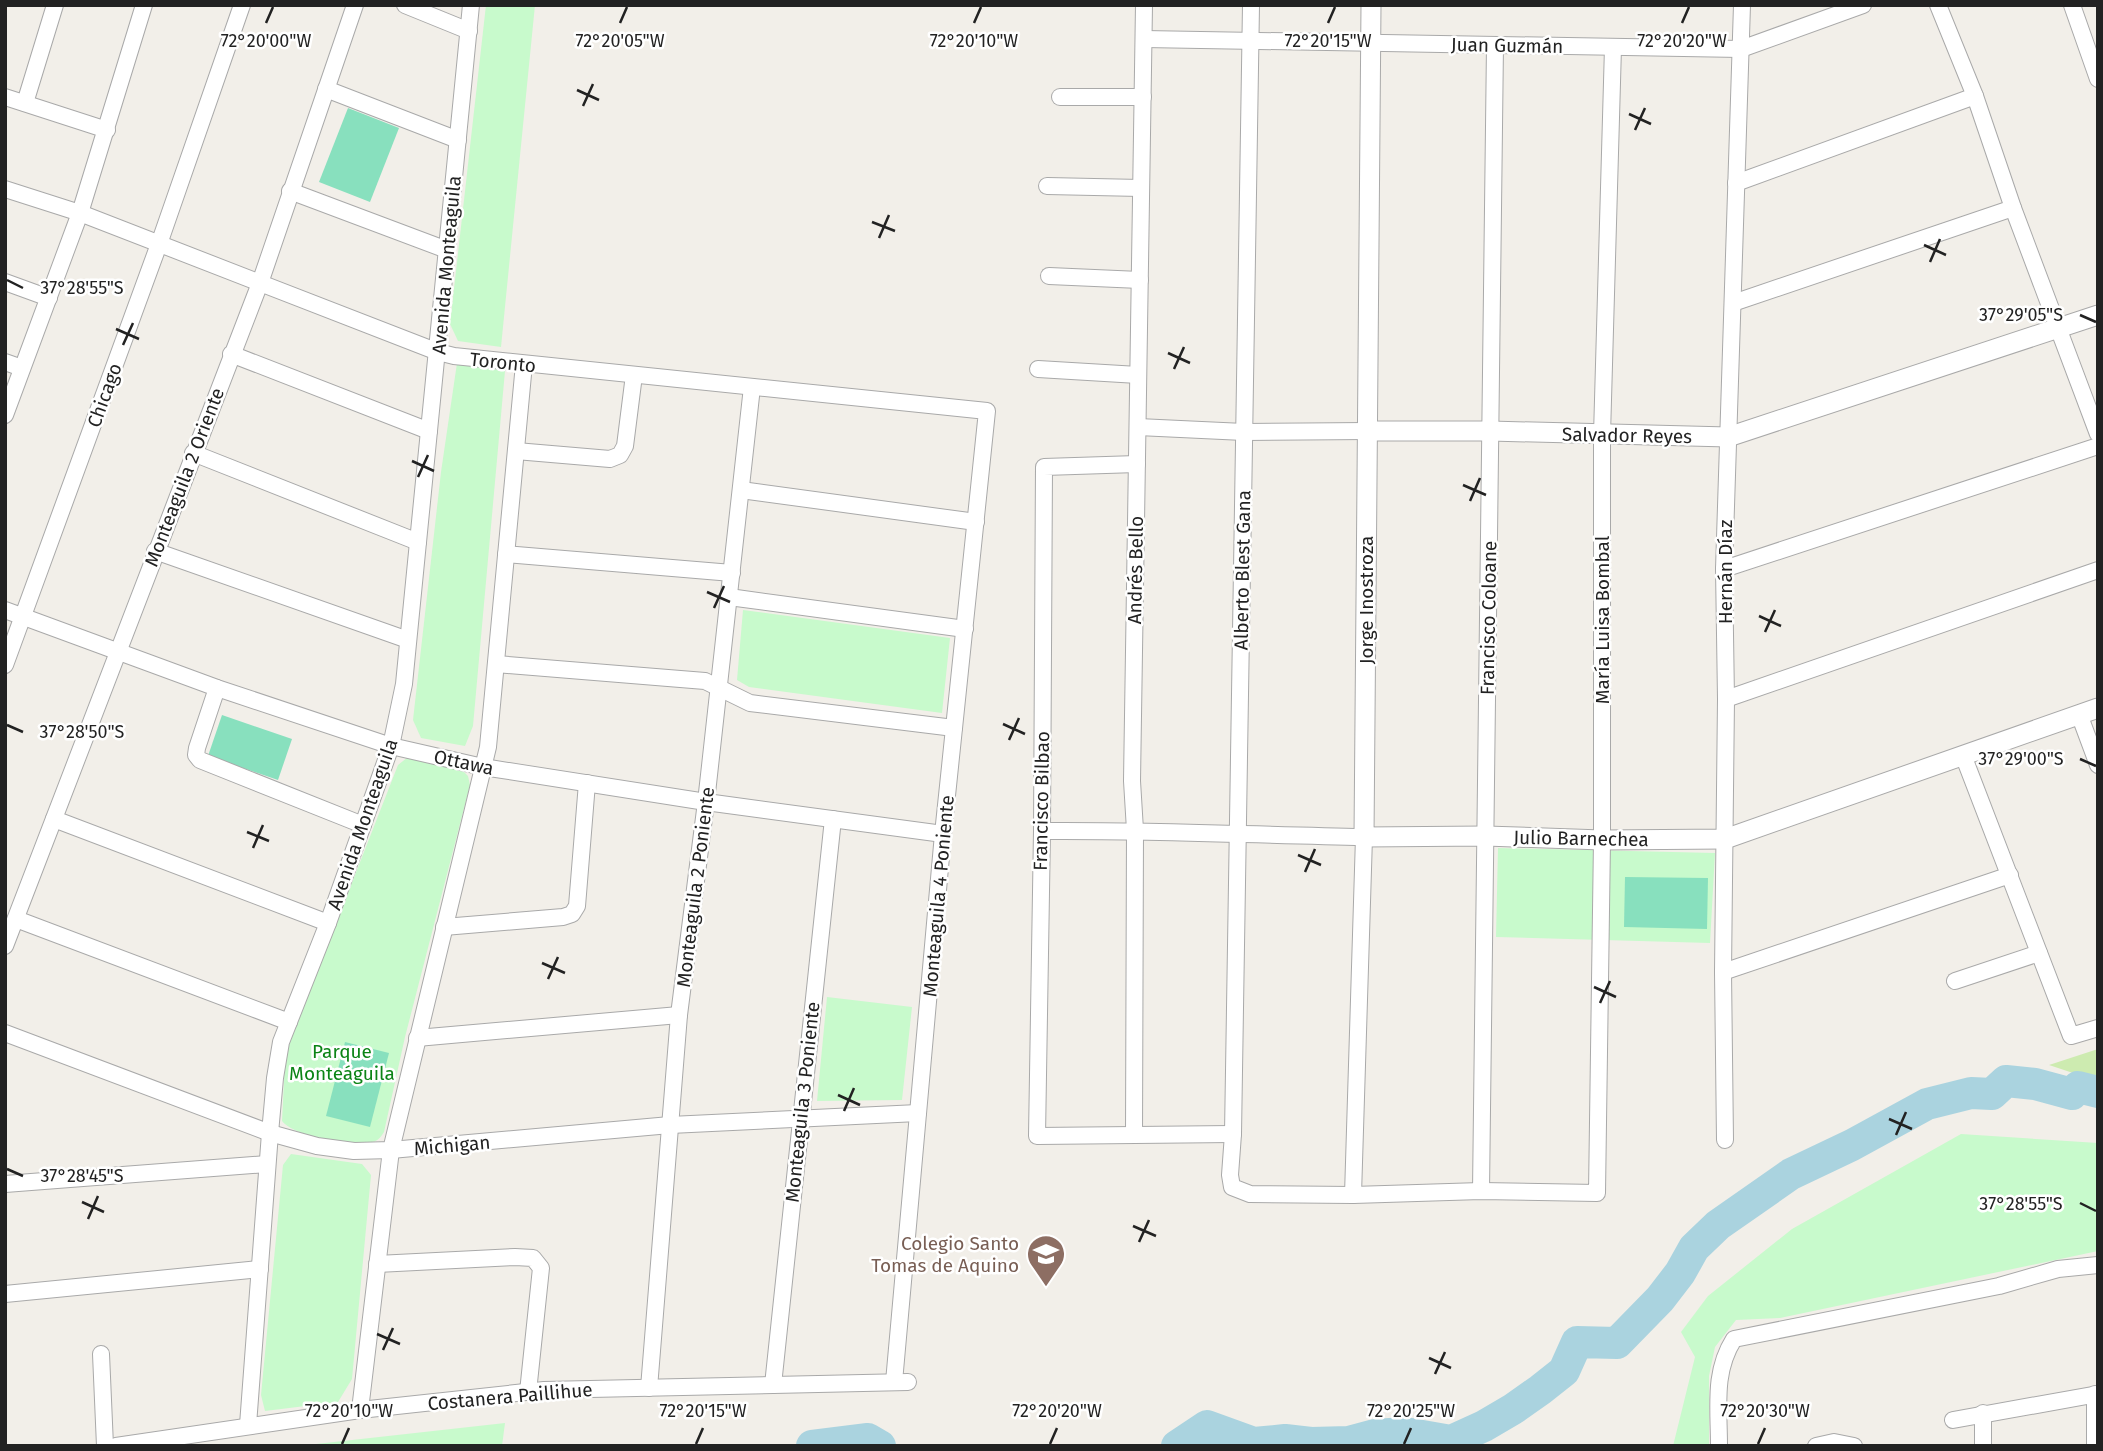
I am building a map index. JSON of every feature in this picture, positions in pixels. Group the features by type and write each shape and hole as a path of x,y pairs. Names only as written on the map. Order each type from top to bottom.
{"street":[{"path":"25,103 55,5"},
{"path":"5,415 80,214 144,5"},
{"name":"Chicago","path":"5,665 243,5"},
{"name":"Monteaguila 2 Oriente","path":"5,946 260,283 355,5"},
{"path":"405,5 469,31"},
{"name":"Avenida Monteaguila","path":"248,1426 267,1164 281,1042 328,923 391,746 404,684 471,5"},
{"name":"Andrés Bello","path":"1134,1135 1135,830 1132,781 1144,5"},
{"name":"Alberto Blest Gana","path":"1251,5 1233,1134 1230,1175 1232,1187 1250,1194 1353,1195"},
{"name":"Jorge Inostroza","path":"1353,1195 1364,837 1371,5"},
{"name":"Hernán Díaz","path":"1725,1140 1724,569 1742,5"},
{"name":"Juan Guzmán","path":"1144,39 1741,49 1863,5"},
{"path":"1938,5 1975,96 2013,208 2098,434"},
{"path":"2071,5 2098,79"},
{"name":"Francisco Coloane","path":"1481,1191 1495,45"},
{"name":"María Luisa Bombal","path":"1481,1191 1597,1193 1602,840 1602,435 1613,47"},
{"path":"326,89 458,140"},
{"path":"1736,183 1975,96"},
{"path":"5,97 107,130"},
{"path":"1060,97 1143,97"},
{"path":"1047,186 1141,188"},
{"name":"Toronto","path":"5,189 80,214 454,356 987,411"},
{"path":"290,191 447,250"},
{"path":"1733,303 2013,208"},
{"path":"1049,276 1140,280"},
{"path":"5,282 49,298"},
{"name":"Salvador Reyes","path":"1138,427 1244,432 1490,431 1728,437 2098,315"},
{"path":"231,354 429,431"},
{"path":"5,362 22,368"},
{"path":"360,1410 391,1150 488,747 524,364"},
{"path":"1038,369 1138,374"},
{"path":"516,451 610,459 620,455 625,446 634,375"},
{"name":"Monteaguila 2 Poniente","path":"649,1388 679,1015 706,802 752,387"},
{"name":"Monteaguila 4 Poniente","path":"901,1382 918,1112 943,834 987,411"},
{"path":"1724,569 2098,446"},
{"path":"193,453 418,542"},
{"name":"Francisco Bilbao","path":"1134,1135 1037,1136 1044,467 1137,464"},
{"path":"741,490 976,522"},
{"path":"155,551 408,640"},
{"path":"506,554 732,573"},
{"path":"1726,699 2098,570"},
{"path":"729,597 965,629"},
{"name":"Ottawa","path":"5,610 217,688 391,746 483,767 706,802 943,834"},
{"path":"496,664 705,681 750,703 954,728"},
{"path":"217,688 197,748 200,760 363,825"},
{"path":"2089,711 2098,765"},
{"name":"Julio Barnechea","path":"1042,831 1135,830 1238,835 1486,836 1602,840 1725,839 2089,711"},
{"path":"1963,755 2071,1036 2098,1028"},
{"path":"444,927 564,917 572,914 577,906 587,783"},
{"path":"54,819 328,923"},
{"name":"Monteaguila 3 Poniente","path":"773,1385 832,819"},
{"path":"1724,972 2010,875"},
{"path":"16,919 289,1022"},
{"path":"1955,981 2039,953"},
{"path":"416,1038 679,1015"},
{"name":"Michigan","path":"5,1033 270,1133 330,1148 355,1151 670,1125 918,1112"},
{"path":"1134,1135 1233,1134"},
{"path":"5,1184 267,1164"},
{"path":"1353,1195 1481,1191"},
{"path":"377,1264 533,1258 541,1268 528,1392"},
{"path":"1719,1446 1718,1377 1724,1354 1734,1339 1999,1286 2059,1269 2098,1265"},
{"path":"5,1294 260,1269"},
{"path":"101,1354 105,1446"},
{"name":"Costanera Paillihue","path":"116,1446 360,1410 528,1392 901,1382"},
{"path":"1953,1420 2097,1394 2095,1446"},
{"path":"1983,1413 1983,1446"},
{"path":"1816,1446 1834,1442 1854,1446"}],"green space":[{"path":"486,5 535,5 501,347 458,341 450,324"},
{"path":"348,108 399,128 370,202 319,182"},
{"path":"457,363 505,371 473,726 465,746 421,738 413,720 441,472"},
{"path":"743,610 950,638 942,713 749,687 737,680"},
{"path":"222,715 292,739 278,780 208,756"},
{"name":"Parque Monteáguila","path":"408,757 462,770 468,776 470,785 405,1037 384,1132 376,1141 363,1143 311,1136 289,1127 282,1121 285,1061 290,1041 398,765"},
{"path":"1498,848 1715,853 1710,943 1496,937"},
{"path":"1625,877 1708,878 1707,929 1624,927"},
{"path":"827,997 912,1007 902,1100 817,1101"},
{"path":"345,1042 389,1053 370,1127 326,1116"},
{"path":"2098,1049 2098,1076 2088,1078 2049,1065"},
{"path":"1961,1134 2098,1143 2098,1251 1780,1318 1736,1320 1715,1347 1709,1376 1709,1446 1673,1446 1695,1357 1681,1332 1708,1296 1792,1229"},
{"path":"291,1154 362,1164 371,1175 352,1379 338,1402 265,1411 261,1395 283,1165"},
{"path":"505,1423 502,1446 298,1446"}],"waterway":[{"path":"1177,1446 1207,1426 1254,1443 1285,1440 1311,1443 1349,1442 1375,1435 1405,1433 1451,1441 1484,1426 1540,1390 1564,1371 1577,1342 1617,1343 1660,1299 1680,1273 1694,1248 1718,1225 1791,1174 1852,1145 1927,1104 1971,1093 1992,1094 2006,1081 2035,1084 2072,1094 2078,1087 2098,1092"},
{"path":"812,1446 868,1439 880,1446"}],"place":[{"name":"Colegio Santo Tomas de Aquino","path":"1046,1288"}]}
